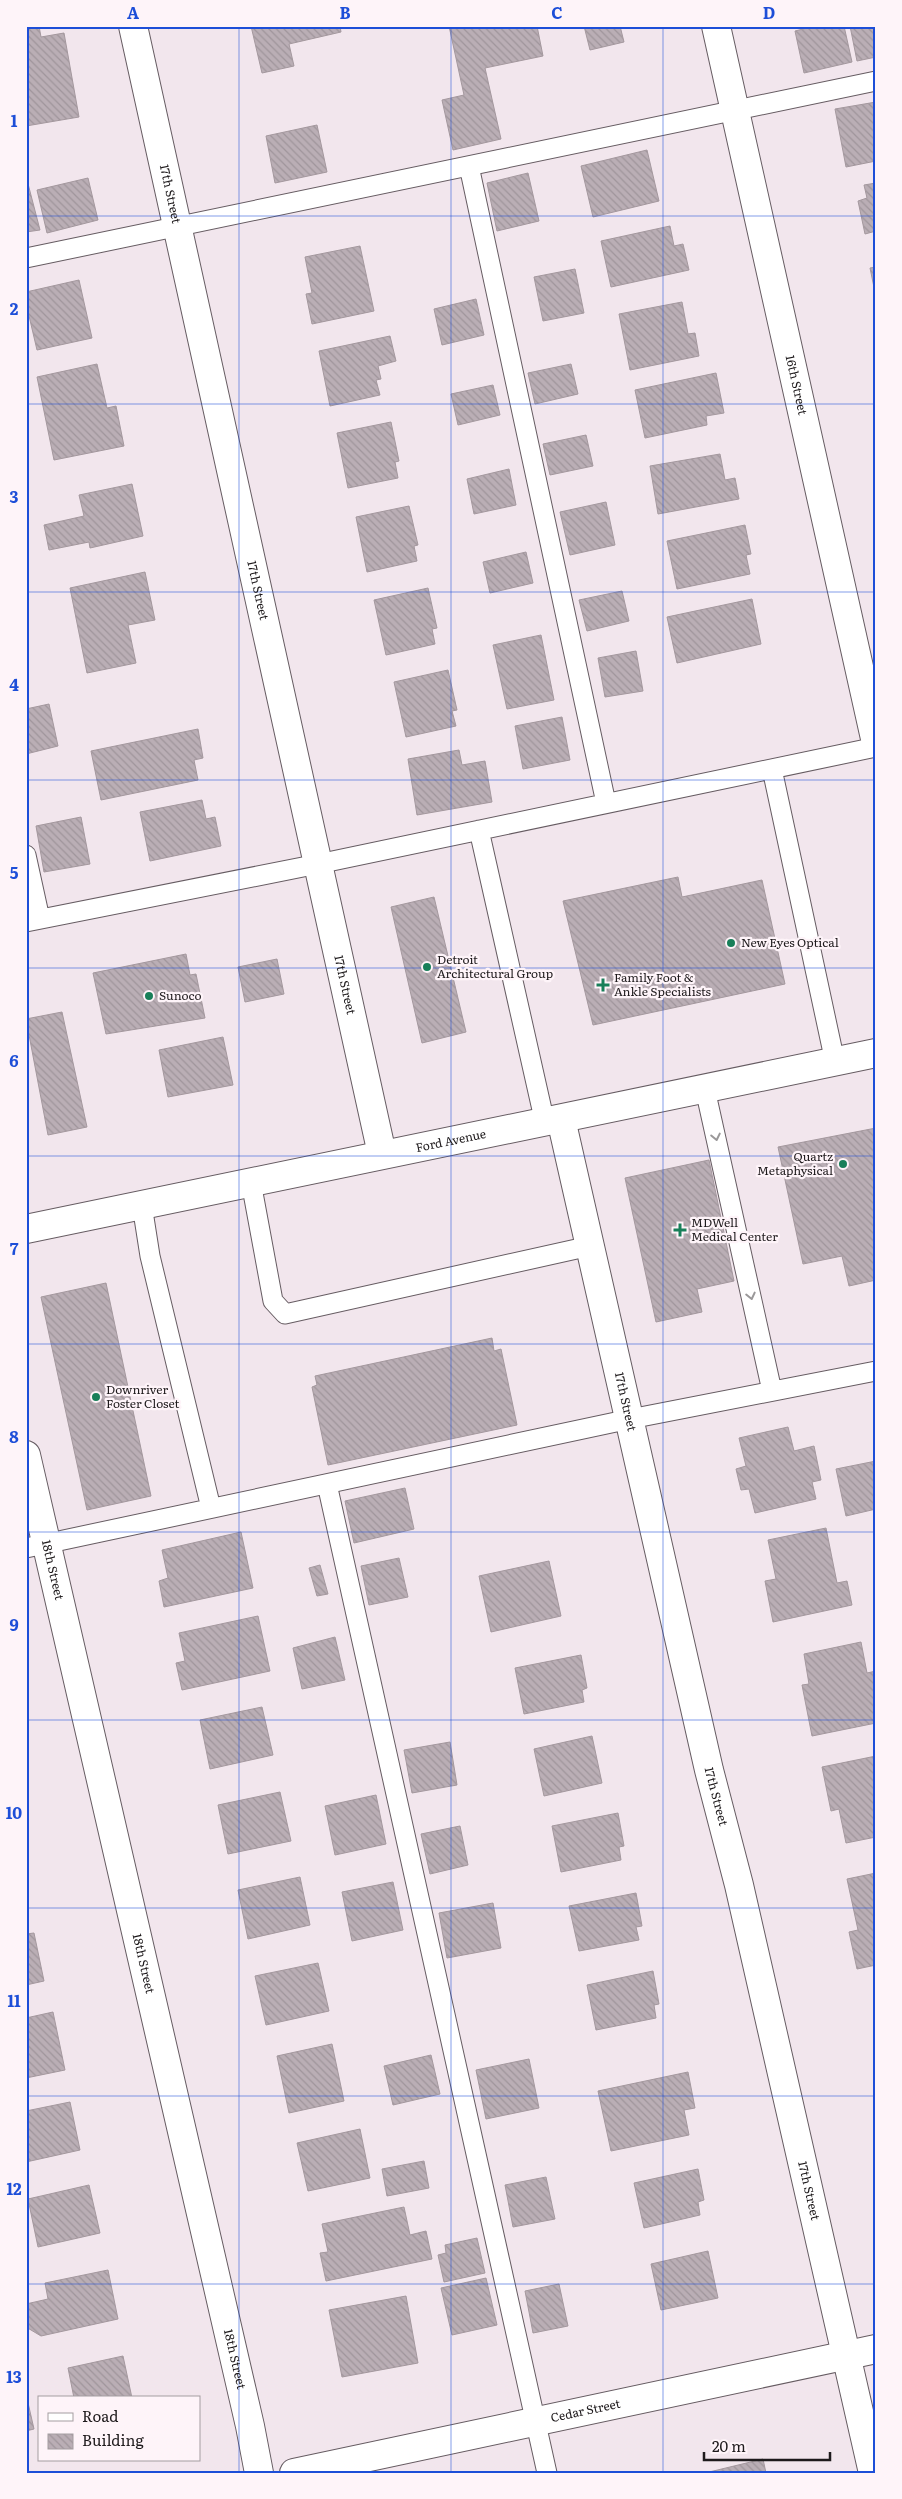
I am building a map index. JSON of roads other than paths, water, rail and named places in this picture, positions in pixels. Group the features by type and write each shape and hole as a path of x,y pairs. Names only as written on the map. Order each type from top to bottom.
{"street":[{"name":"17th Street","path":"134,26 382,1154"},
{"name":"16th Street","path":"716,26 876,743"},
{"name":"Ford Avenue","path":"26,1229 876,1053"},
{"name":"17th Street","path":"553,1121 590,1246 709,1770 739,1885 873,2473"},
{"name":"18th Street","path":"26,1455 36,1546 250,2426 259,2473"},
{"name":"Cedar Street","path":"294,2473 536,2423 876,2349"}],"lane":[{"path":"26,258 876,81"},
{"path":"468,166 606,803"},
{"path":"26,855 33,920 318,864 876,747"},
{"path":"772,768 835,1062"},
{"path":"479,830 553,1121"},
{"path":"705,1089 772,1391"},
{"path":"252,1182 273,1301 285,1314 590,1246"},
{"path":"142,1205 150,1256 211,1508"},
{"path":"36,1546 630,1419 876,1372"},
{"path":"327,1484 547,2473"}],"place":[{"name":"New Eyes Optical","path":"731,943"},
{"name":"Detroit Architectural Group","path":"427,967"},
{"name":"Family Foot & Ankle Specialists","path":"603,985"},
{"name":"Sunoco","path":"149,996"},
{"name":"Quartz Metaphysical","path":"843,1164"},
{"name":"MDWell Medical Center","path":"680,1230"},
{"name":"Downriver Foster Closet","path":"96,1397"}]}
